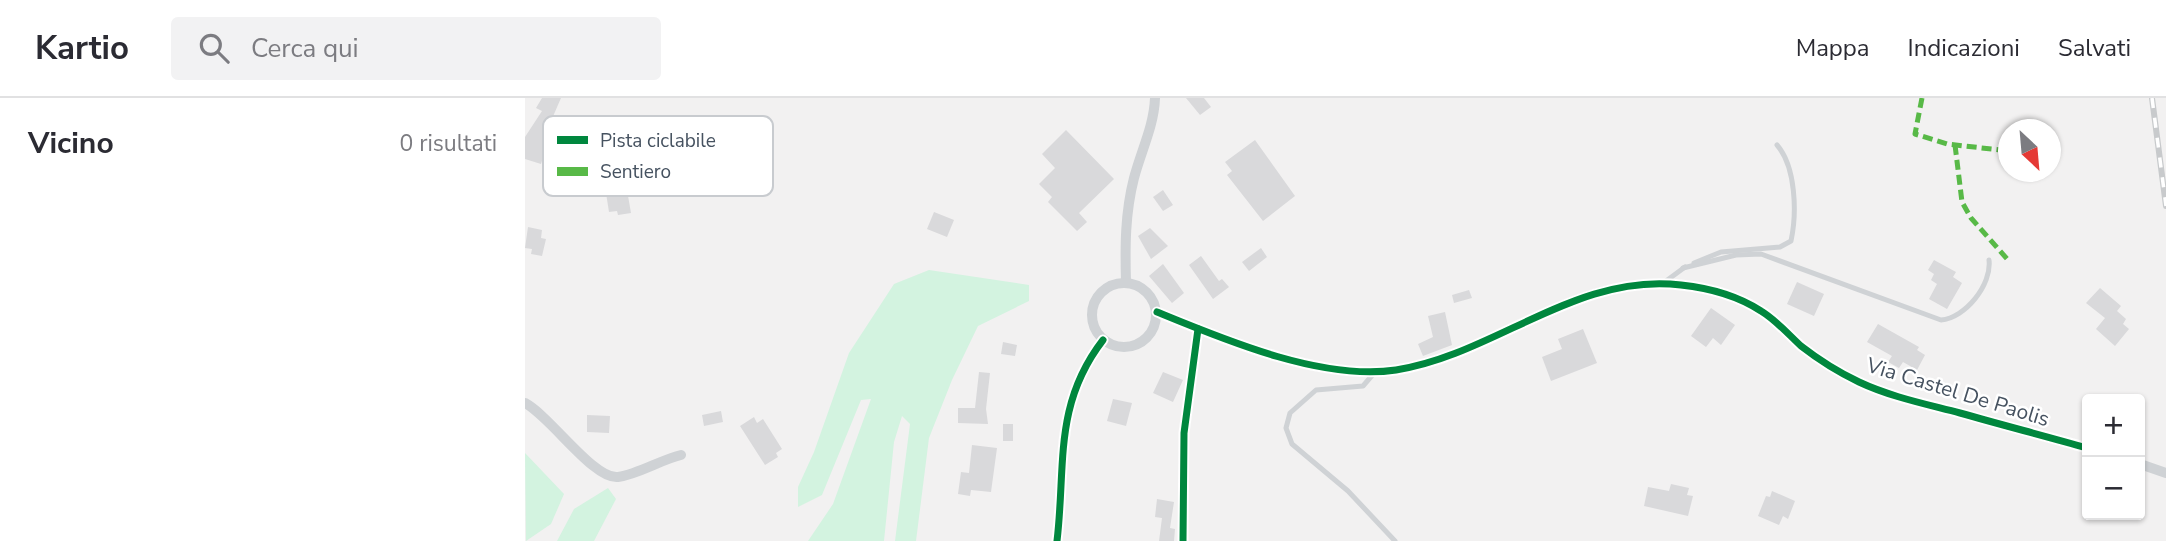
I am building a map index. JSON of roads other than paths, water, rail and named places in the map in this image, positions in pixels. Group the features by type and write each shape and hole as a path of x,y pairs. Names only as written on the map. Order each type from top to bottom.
{"street":[{"path":"1126,282 1128,205 1150,130 1156,98"},
{"path":"1126,282 1143,288 1155,303 1157,312 1152,333 1134,346 1123,347 1103,340 1093,323 1094,303 1107,287 1126,282"},
{"name":"Via Castel De Paolis","path":"1157,312 1198,329 1307,363 1375,372 1437,360 1577,301 1632,286 1662,284 1714,292 1755,307 1820,360 1884,392 2082,447"},
{"path":"1183,541 1184,433 1198,329"},
{"path":"1057,541 1067,410 1080,374 1103,340"},
{"path":"525,403 550,421 593,467 605,475 625,475 681,455"},
{"path":"2145,466 2166,472"}],"lane":[{"path":"1662,284 1683,268 1721,252 1780,247 1791,241 1791,171 1788,159 1777,145"},
{"path":"1683,268 1736,255 1761,254 1941,320 1959,315 1980,290 1987,279 1989,260"},
{"path":"1375,372 1363,386 1316,390 1290,413 1286,428 1292,444 1348,491 1395,541"}],"railway":[{"path":"2152,98 2166,206"}]}
